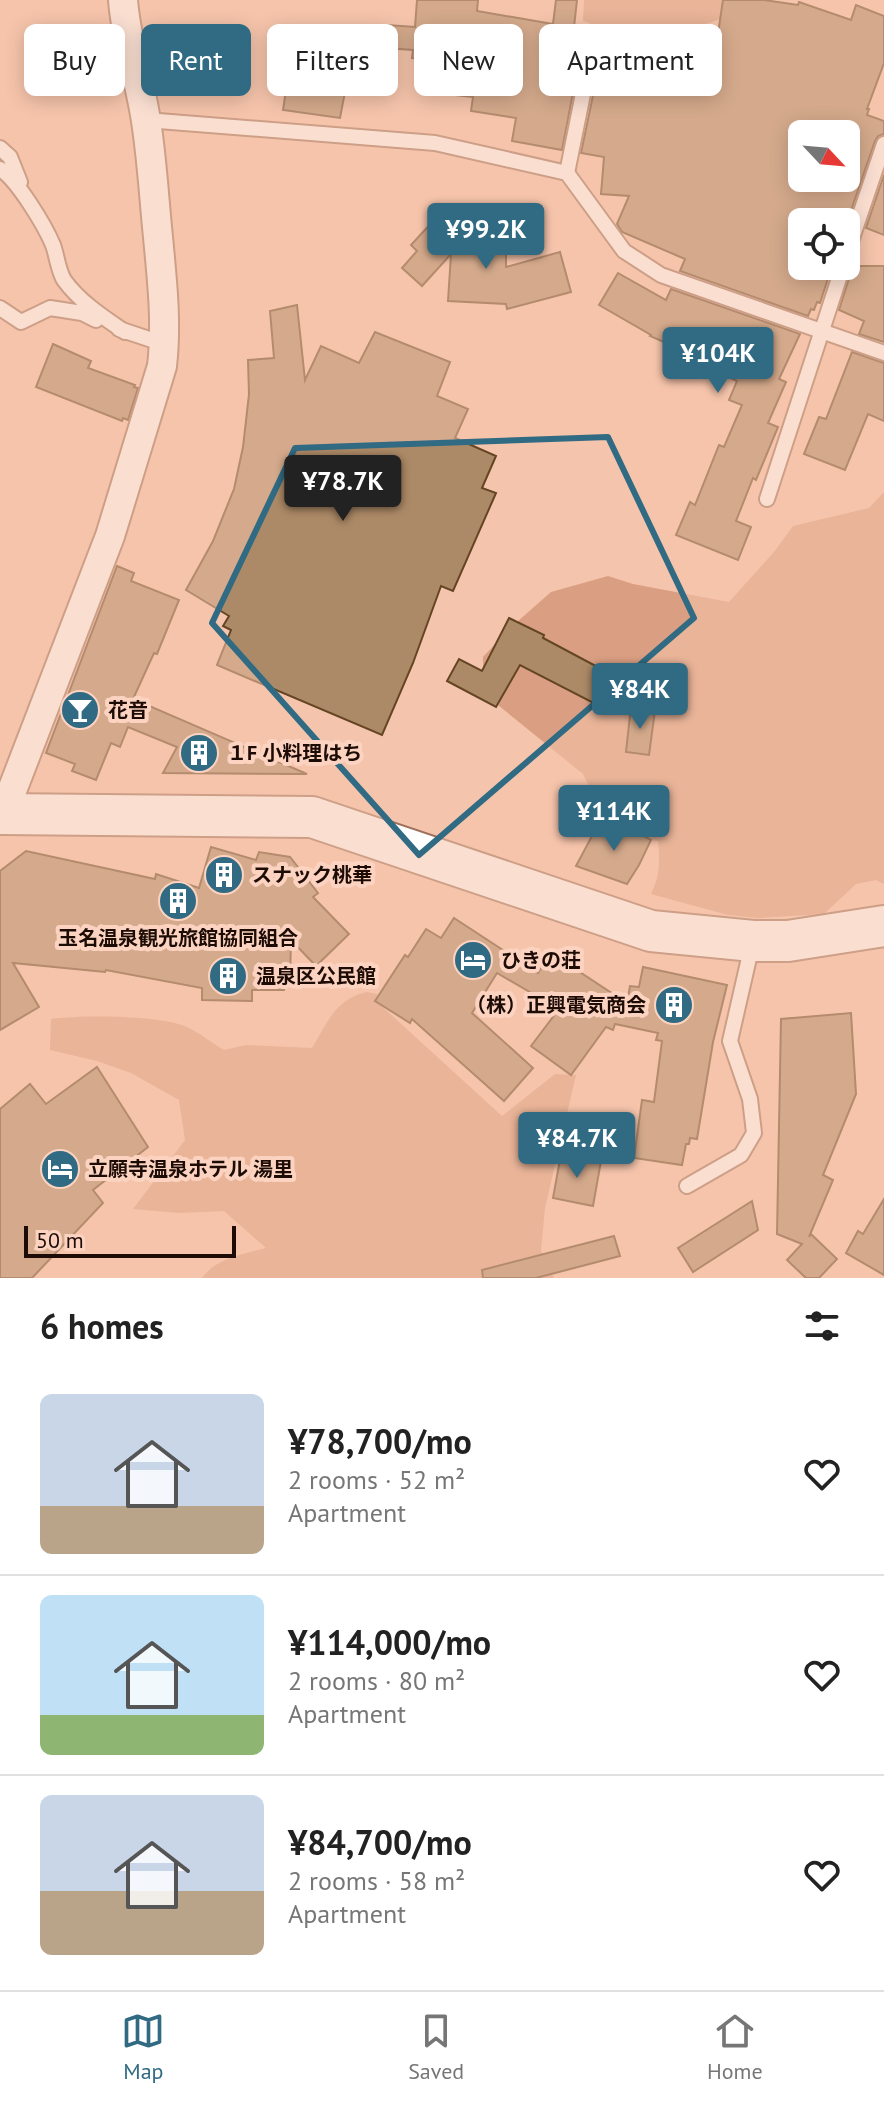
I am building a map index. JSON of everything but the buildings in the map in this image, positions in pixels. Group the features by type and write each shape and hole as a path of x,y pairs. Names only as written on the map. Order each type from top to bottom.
{"street":[{"path":"123,0 146,120 162,288 162,366 110,536 2,814 312,817 651,931 753,941 788,941 884,926"}],"lane":[{"path":"567,173 583,96"},
{"path":"146,120 435,143 567,173 624,251 661,275 884,353"},
{"path":"860,215 884,144"},
{"path":"0,148 10,157 26,198 52,244 63,278 90,307 125,332"},
{"path":"0,169 26,198"},
{"path":"767,499 838,280"},
{"path":"0,308 21,322"},
{"path":"0,323 21,322 50,308 82,313 125,332 164,344"},
{"path":"687,1186 741,1155 754,1133 750,1099 730,1041 753,941"}],"highlighted area":[{"path":"608,437 694,618 419,855 212,623 295,448"}],"shaded area":[{"path":"584,0 759,0 736,14 706,24 591,24 583,21"},
{"path":"884,492 884,884 876,880 856,884 824,914 758,918 728,915 651,894 659,868 658,841 641,839 605,818 583,774 483,693 483,657 551,592 608,576 633,584 729,602 793,526 869,508"},
{"path":"367,992 377,994 376,1001 502,1116 555,1074 576,1075 545,1208 541,1251 554,1278 202,1278 223,1261 266,1248 224,1211 178,1213 133,1209 185,1140 179,1100 131,1073 50,1050 51,1019 82,1017 140,1018 174,1023 192,1029 224,1050 246,1045 312,1048 340,1006 356,995"}],"place":[{"name":"花音","path":"80,710"},
{"name":"１F 小料理はち","path":"199,753"},
{"name":"スナック桃華","path":"224,875"},
{"name":"玉名温泉観光旅館協同組合","path":"178,901"},
{"name":"ひきの荘","path":"473,960"},
{"name":"温泉区公民館","path":"228,976"},
{"name":"（株）正興電気商会","path":"674,1005"},
{"name":"立願寺温泉ホテル 湯里","path":"60,1169"}]}
